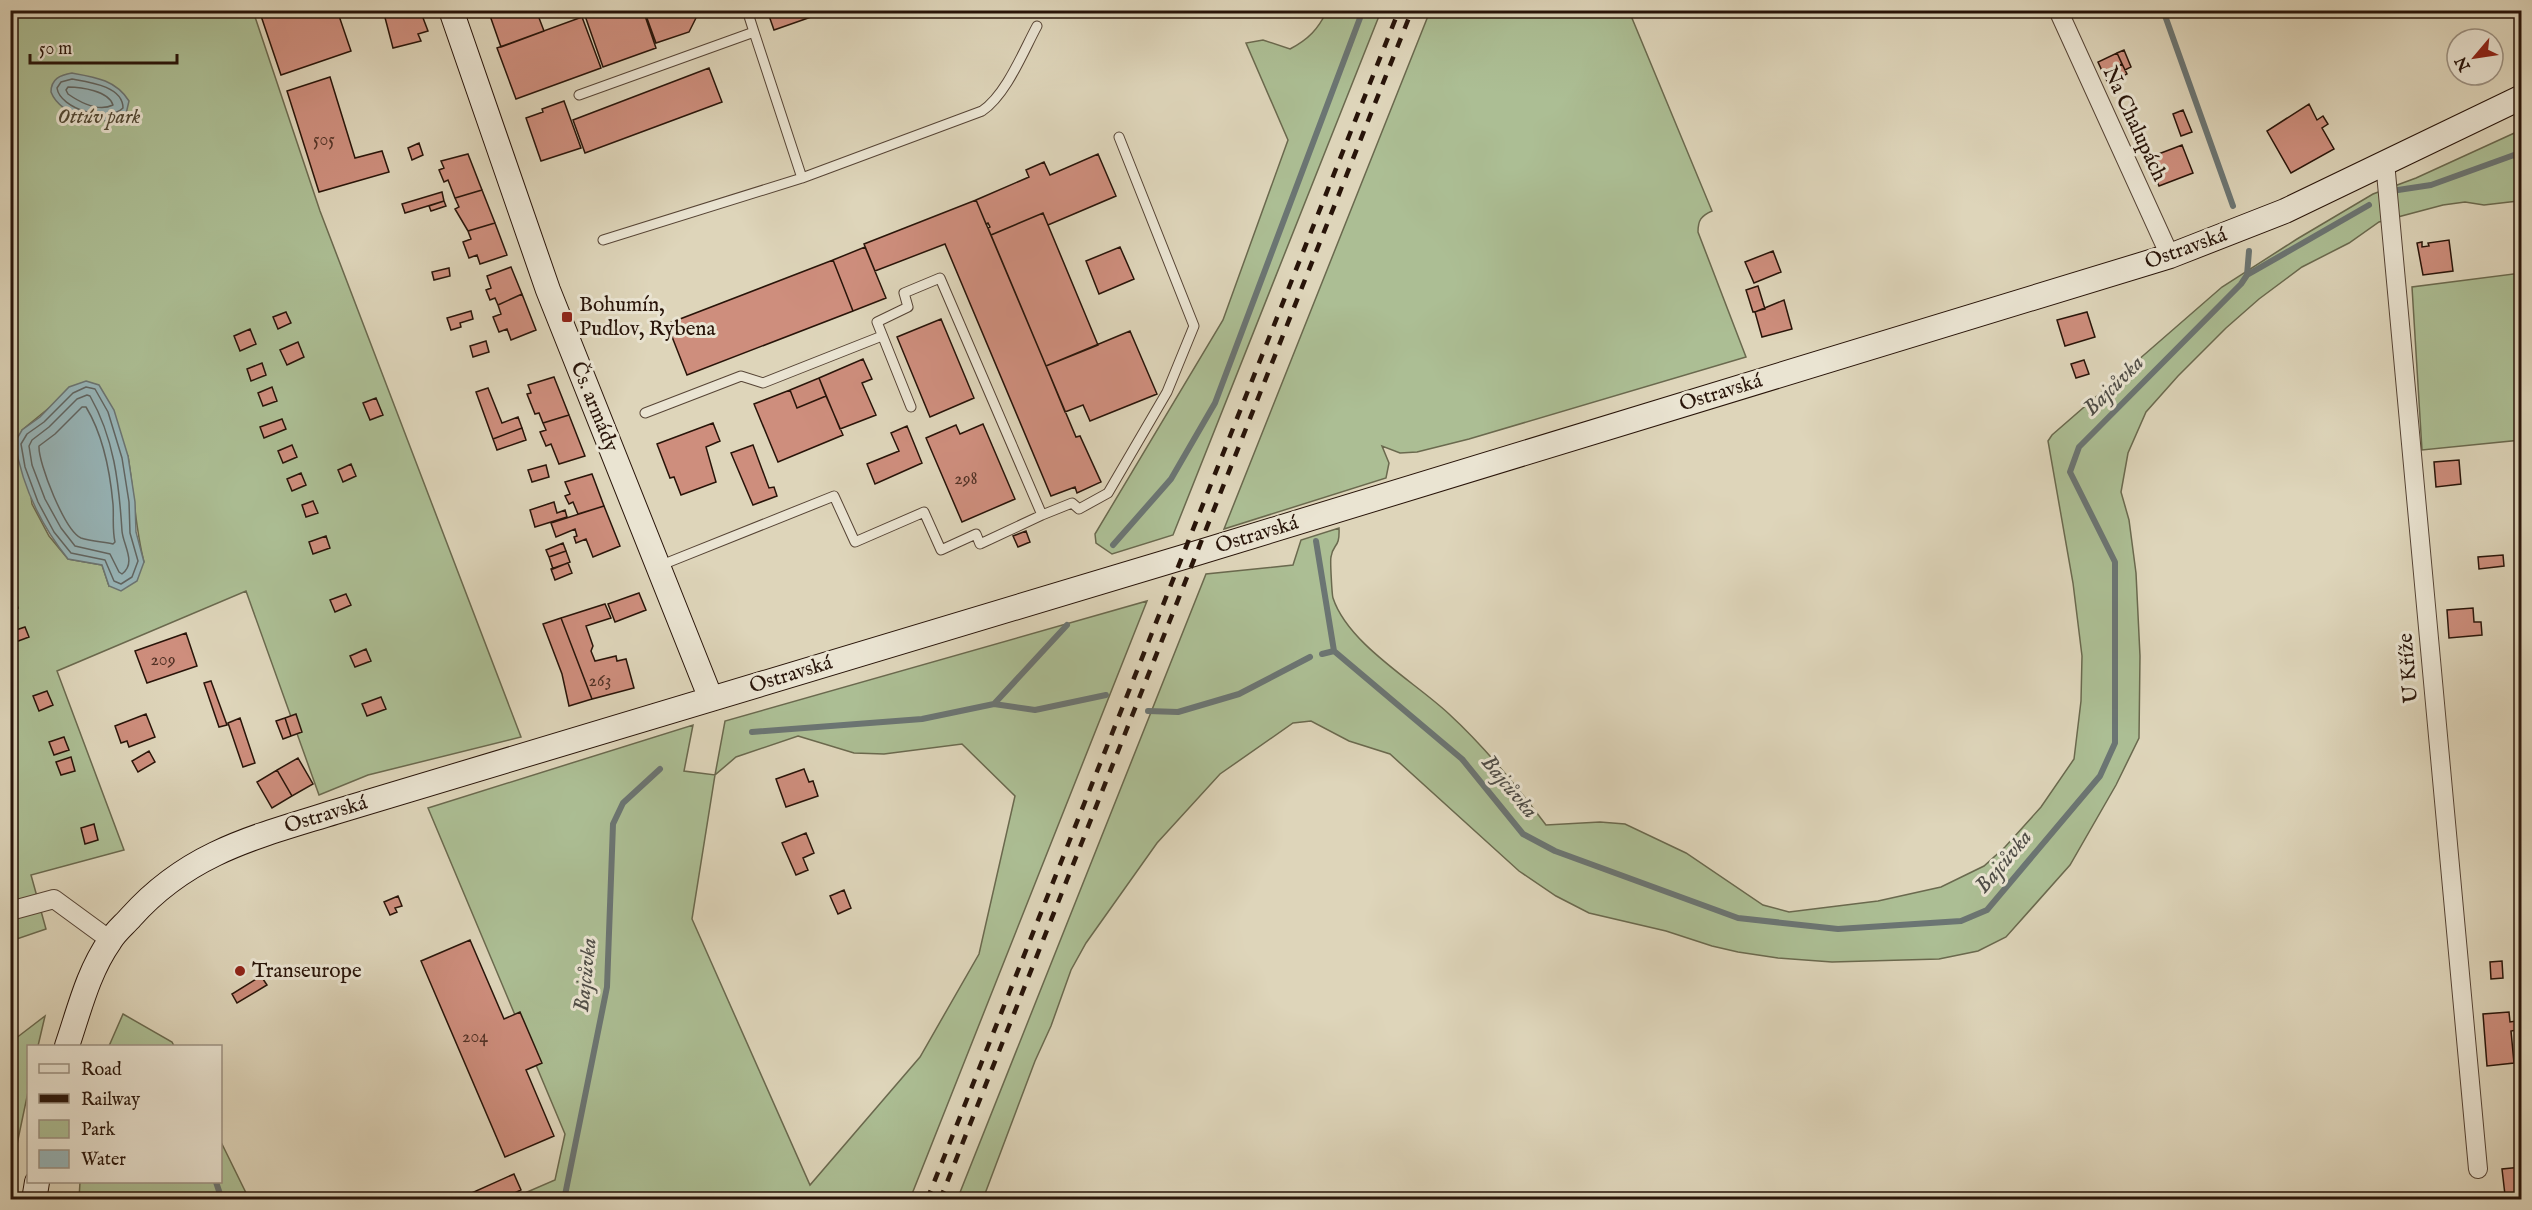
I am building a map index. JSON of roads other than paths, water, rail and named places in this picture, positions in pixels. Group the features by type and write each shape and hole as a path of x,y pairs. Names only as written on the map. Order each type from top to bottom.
{"main road":[{"name":"Čs. armády","path":"451,10 548,290 711,699"},
{"name":"Ostravská","path":"68,1045 93,971 110,940 148,897 179,873 232,846 335,812 1197,553 2170,256 2285,211 2522,97"},
{"path":"34,1200 37,1183"}],"street":[{"name":"Na Chalupách","path":"2058,10 2170,256"},
{"name":"U Kříže","path":"2385,162 2478,1169"},
{"path":"10,911 54,899 110,940"}],"lane":[{"path":"747,10 802,178"},
{"path":"603,240 802,178 982,111 991,106 999,95 1037,26"},
{"path":"579,95 754,32"},
{"path":"658,566 834,496 855,542 924,512 941,550 976,534 980,544 1072,503 1079,509 1108,493 1167,392 1194,326 1119,137"},
{"path":"911,407 877,322 908,307 904,293 940,278 1042,515"},
{"path":"645,413 741,376 763,383 882,336"}],"water":[{"path":"72,73 97,78 118,88 129,101 126,114 107,121 96,120 73,114 64,108 56,100 51,88 57,78"},
{"path":"86,381 99,385 114,410 128,456 135,502 136,532 144,562 137,581 121,591 109,586 102,565 68,559 58,546 27,490 15,442 22,430 40,417 69,387"}],"waterway":[{"path":"1113,545 1171,479 1215,403 1363,10"},
{"name":"Bajcůvka","path":"2163,10 2233,206"},
{"path":"2398,190 2431,185 2514,155 2522,162"},
{"path":"2247,275 2369,205"},
{"name":"Bajcůvka","path":"1322,654 1334,651 1462,759 1523,834 1555,851 1738,918 1838,929 1961,921 1987,910 2100,776 2115,743 2115,562 2070,472 2079,447 2241,284 2247,275 2249,251"},
{"path":"1316,541 1334,651"},
{"path":"994,704 1067,625"},
{"name":"Bajcůvka","path":"1148,711 1178,712 1239,694 1310,657"},
{"name":"Bajcůvka","path":"752,732 922,719 994,704 1035,710 1106,695"},
{"name":"Bajcůvka","path":"564,1200 607,987 613,824 623,803 660,769"},
{"name":"Bajcůvka","path":"216,1183 222,1200"}],"railway":[{"path":"927,1200 1399,10"},
{"path":"940,1200 1412,10"}],"place":[{"name":"Bohumín, Pudlov, Rybena","path":"567,317"},
{"name":"Transeurope","path":"240,971"}],"park label":[{"name":"Ottúv park","path":"99,117"}]}
